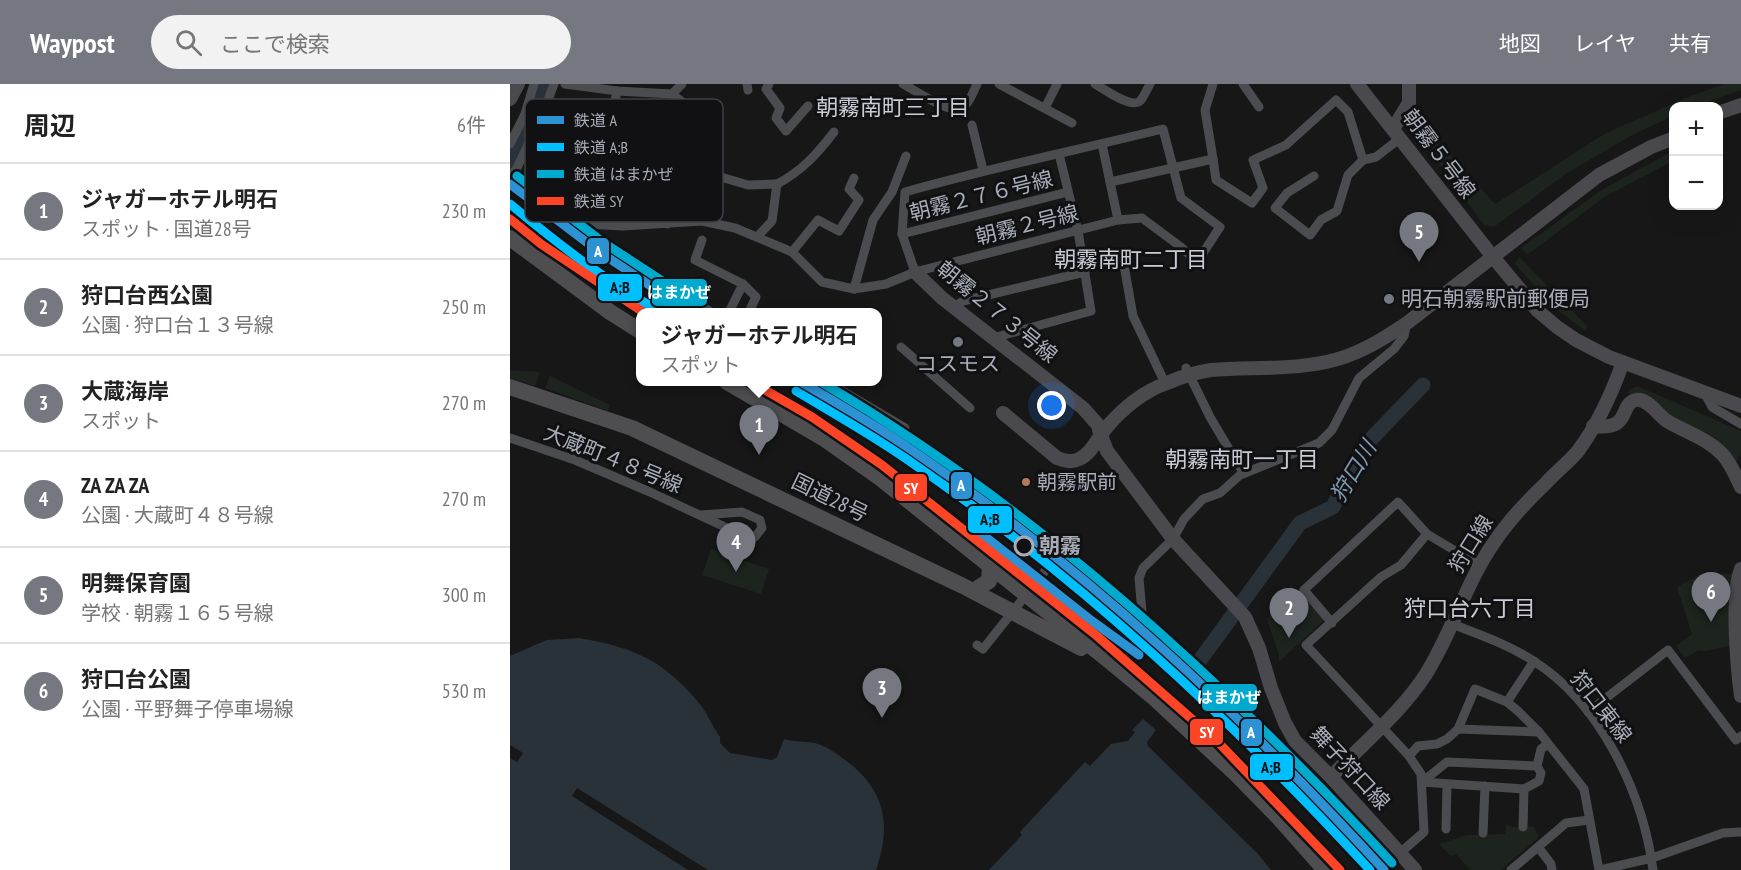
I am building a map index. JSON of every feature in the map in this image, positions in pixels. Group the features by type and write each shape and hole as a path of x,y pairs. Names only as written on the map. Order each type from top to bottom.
{"highway":[{"path":"510,238 636,328"},
{"path":"735,386 852,458 1107,659 1185,725 1236,774 1325,870"},
{"name":"国道28号","path":"510,387 632,428 971,587 1089,652 1107,659"},
{"path":"971,587 989,581 990,565"},
{"name":"国道28号","path":"971,587 1008,591 1020,589"}],"street":[{"path":"510,99 518,84"},
{"path":"530,99 534,84"},
{"path":"548,99 554,84"},
{"path":"565,84 617,91 672,94 678,99"},
{"path":"672,94 682,84"},
{"path":"769,84 766,89 780,108 776,118 786,131 808,106"},
{"path":"903,84 944,107 953,109 961,108 968,102 977,84"},
{"path":"999,84 1072,123"},
{"path":"1045,108 1057,84"},
{"path":"1095,84 1135,104 1141,100 1150,84"},
{"path":"1213,84 1205,110 1216,180 1252,203 1263,188 1253,160 1286,145 1336,100 1348,112 1363,160"},
{"path":"1243,84 1259,107"},
{"name":"朝霧５号線","path":"1357,84 1490,254 1538,311 1557,327 1592,349 1741,406"},
{"path":"1314,176 1287,193 1275,208 1310,235 1321,220 1337,211 1348,175 1363,160 1376,157 1396,134 1409,103 1409,84"},
{"path":"615,99 617,91"},
{"path":"1723,112 1741,105"},
{"path":"1723,119 1741,112"},
{"path":"510,144 525,114"},
{"path":"972,125 983,170"},
{"name":"朝霧２７３号線","path":"1173,167 1163,129 983,170 905,192 902,234 915,272 954,307 1083,408 1099,431 1107,451 1173,539"},
{"path":"723,178 748,185 777,184 794,175 813,159 834,132"},
{"path":"1187,372 1265,369 1328,362 1378,343 1596,171 1669,134"},
{"path":"1003,413 1045,449 1066,462 1077,461 1087,454 1099,431 1163,379 1209,363 1295,360 1334,352 1375,336 1599,175 1669,140"},
{"path":"1102,144 1118,220"},
{"path":"511,174 525,148"},
{"path":"993,338 1091,311 1078,231 1059,154"},
{"path":"854,289 873,220 892,192 906,156"},
{"path":"1110,182 1213,159"},
{"name":"朝霧２号線","path":"707,222 735,228 792,252 822,282 854,289 886,285 915,272 1118,220 1142,218 1197,262 1220,227 1181,198 1173,167"},
{"name":"朝霧２号線","path":"511,174 525,186"},
{"path":"792,252 818,220 839,231 859,200 849,189 854,178"},
{"path":"757,237 772,220 777,184"},
{"name":"朝霧２７６号線","path":"902,234 1068,192"},
{"name":"朝霧２号線","path":"578,222 623,226 690,222"},
{"path":"585,224 588,234 705,308"},
{"path":"702,240 695,260 743,284 756,297 751,308"},
{"path":"1122,254 1133,316 1163,379"},
{"path":"954,307 963,301 1085,272"},
{"path":"731,308 743,284"},
{"path":"1142,612 1139,579 1143,568 1173,539 1184,519 1203,499 1220,493 1240,475 1319,443 1332,430 1359,378 1394,350 1404,336 1407,322"},
{"path":"901,347 970,408"},
{"name":"狩口線","path":"1331,777 1382,728 1412,694 1426,674 1452,624 1479,565 1522,506 1577,452 1614,387 1623,362"},
{"path":"1187,372 1210,417 1245,473"},
{"path":"835,386 905,428"},
{"path":"1704,392 1712,407 1741,424"},
{"path":"1593,426 1606,428 1614,426 1622,419 1630,404 1637,400 1644,401 1666,420 1717,449 1729,462 1741,487"},
{"name":"大蔵町４８号線","path":"510,438 575,460 742,535 755,537 762,528 760,520 748,513 701,515"},
{"path":"1332,622 1304,590 1398,502 1427,534 1479,565"},
{"path":"1400,853 1424,832 1421,774 1408,756 1306,645 1381,577 1401,565 1427,534"},
{"name":"舞子狩口線","path":"1173,539 1245,617 1259,648 1285,723 1295,741 1331,777 1415,870"},
{"path":"977,645 983,649 1065,546"},
{"path":"1741,569 1737,579 1736,612 1741,696"},
{"name":"狩口東線","path":"1452,624 1509,647 1534,661 1574,695 1588,712 1619,757 1626,774 1643,823 1653,870"},
{"path":"1588,712 1668,650 1736,740 1741,736"},
{"path":"1507,702 1534,661"},
{"path":"1408,756 1418,746 1437,744 1458,729 1475,689 1507,702 1539,732 1584,789 1600,870 1652,858 1723,833 1741,832"},
{"path":"1458,729 1539,732"},
{"path":"1422,782 1524,789 1539,781 1541,773 1537,766 1541,749 1548,744"},
{"path":"1422,782 1447,762 1537,766"},
{"path":"1446,829 1447,784"},
{"path":"1483,833 1485,786"},
{"path":"1523,827 1524,789"},
{"path":"1511,870 1566,823 1589,819"},
{"path":"1538,847 1551,864 1552,870"}],"shaded area":[{"path":"1724,84 1741,84 1741,90 1707,102 1677,102"},
{"path":"1669,105 1669,118 1632,135 1564,175 1494,227 1484,225 1412,127 1418,120 1495,204 1606,133"},
{"path":"1669,153 1669,163 1606,196 1527,255 1521,248 1603,189"},
{"path":"1519,257 1588,327 1584,330 1554,307 1515,264"},
{"path":"510,370 540,372 535,386 510,378"},
{"path":"550,376 610,405 608,411 545,388"},
{"path":"1637,386 1741,431 1741,453 1735,463 1714,438 1676,419 1656,400 1646,395 1630,396 1628,391"},
{"path":"711,549 769,569 761,594 702,575"},
{"path":"1707,573 1734,574 1734,645 1706,651 1699,650 1685,658 1676,646 1692,634 1677,587"},
{"path":"1291,585 1323,617 1323,621 1279,662 1279,655 1267,619"},
{"path":"579,638 630,651 659,665 685,687 701,706 720,737 720,743 730,753 772,760 777,757 784,739 821,745 845,760 869,783 882,809 884,837 876,870 708,870 577,788 572,796 688,870 510,870 510,758 517,762 523,753 510,745 510,656 547,640"},
{"path":"1143,719 1156,730 1147,742 1148,746 1258,854 1271,870 989,870 1022,835 1020,832 1085,762 1090,766 1111,744 1128,741 1135,732 1132,730"},
{"path":"1506,825 1519,828 1533,826 1539,837 1501,870 1470,870 1456,854 1451,856 1439,844 1467,835 1505,834"}],"waterway":[{"path":"539,99 545,84"},
{"path":"511,167 525,133"},
{"name":"狩口川","path":"1195,667 1300,523 1333,507 1351,470 1372,438 1423,385"}],"rail line":[{"name":"はまかぜ","path":"517,176 525,182"},
{"name":"A","path":"510,184 525,195"},
{"name":"A;B","path":"510,204 525,216"},
{"name":"SY","path":"510,219 541,244 637,308"},
{"name":"A;B","path":"532,222 583,262 654,308"},
{"name":"A","path":"560,222 598,251 684,308"},
{"name":"はまかぜ","path":"577,222 604,243 696,303"},
{"name":"SY","path":"758,386 812,417 882,465 1097,636 1218,742 1340,870"},
{"name":"A","path":"808,386 886,433 978,497 1101,595 1219,701 1330,812 1384,870"},
{"name":"はまかぜ","path":"827,386 901,432 977,485 1052,541 1124,601 1194,663 1261,728 1392,863"},
{"name":"A;B","path":"796,391 908,460 1033,552 1092,601 1151,652 1263,758 1370,870"},
{"name":"A","path":"973,527 1139,655"}],"place":[{"name":"明舞保育園","path":"1419,262"},
{"name":"明石朝霧駅前郵便局","path":"1389,299"},
{"name":"コスモス","path":"958,342"},
{"name":"ジャガーホテル明石","path":"759,455"},
{"name":"朝霧駅前","path":"1026,482"},
{"name":"朝霧","path":"1024,546"},
{"name":"ZA ZA ZA","path":"736,572"},
{"name":"狩口台公園","path":"1711,622"},
{"name":"狩口台西公園","path":"1289,638"},
{"name":"大蔵海岸","path":"882,718"}],"district":[{"name":"朝霧南町三丁目","path":"893,107"},
{"name":"朝霧南町二丁目","path":"1131,259"},
{"name":"朝霧南町一丁目","path":"1242,459"},
{"name":"狩口台六丁目","path":"1470,608"}]}
